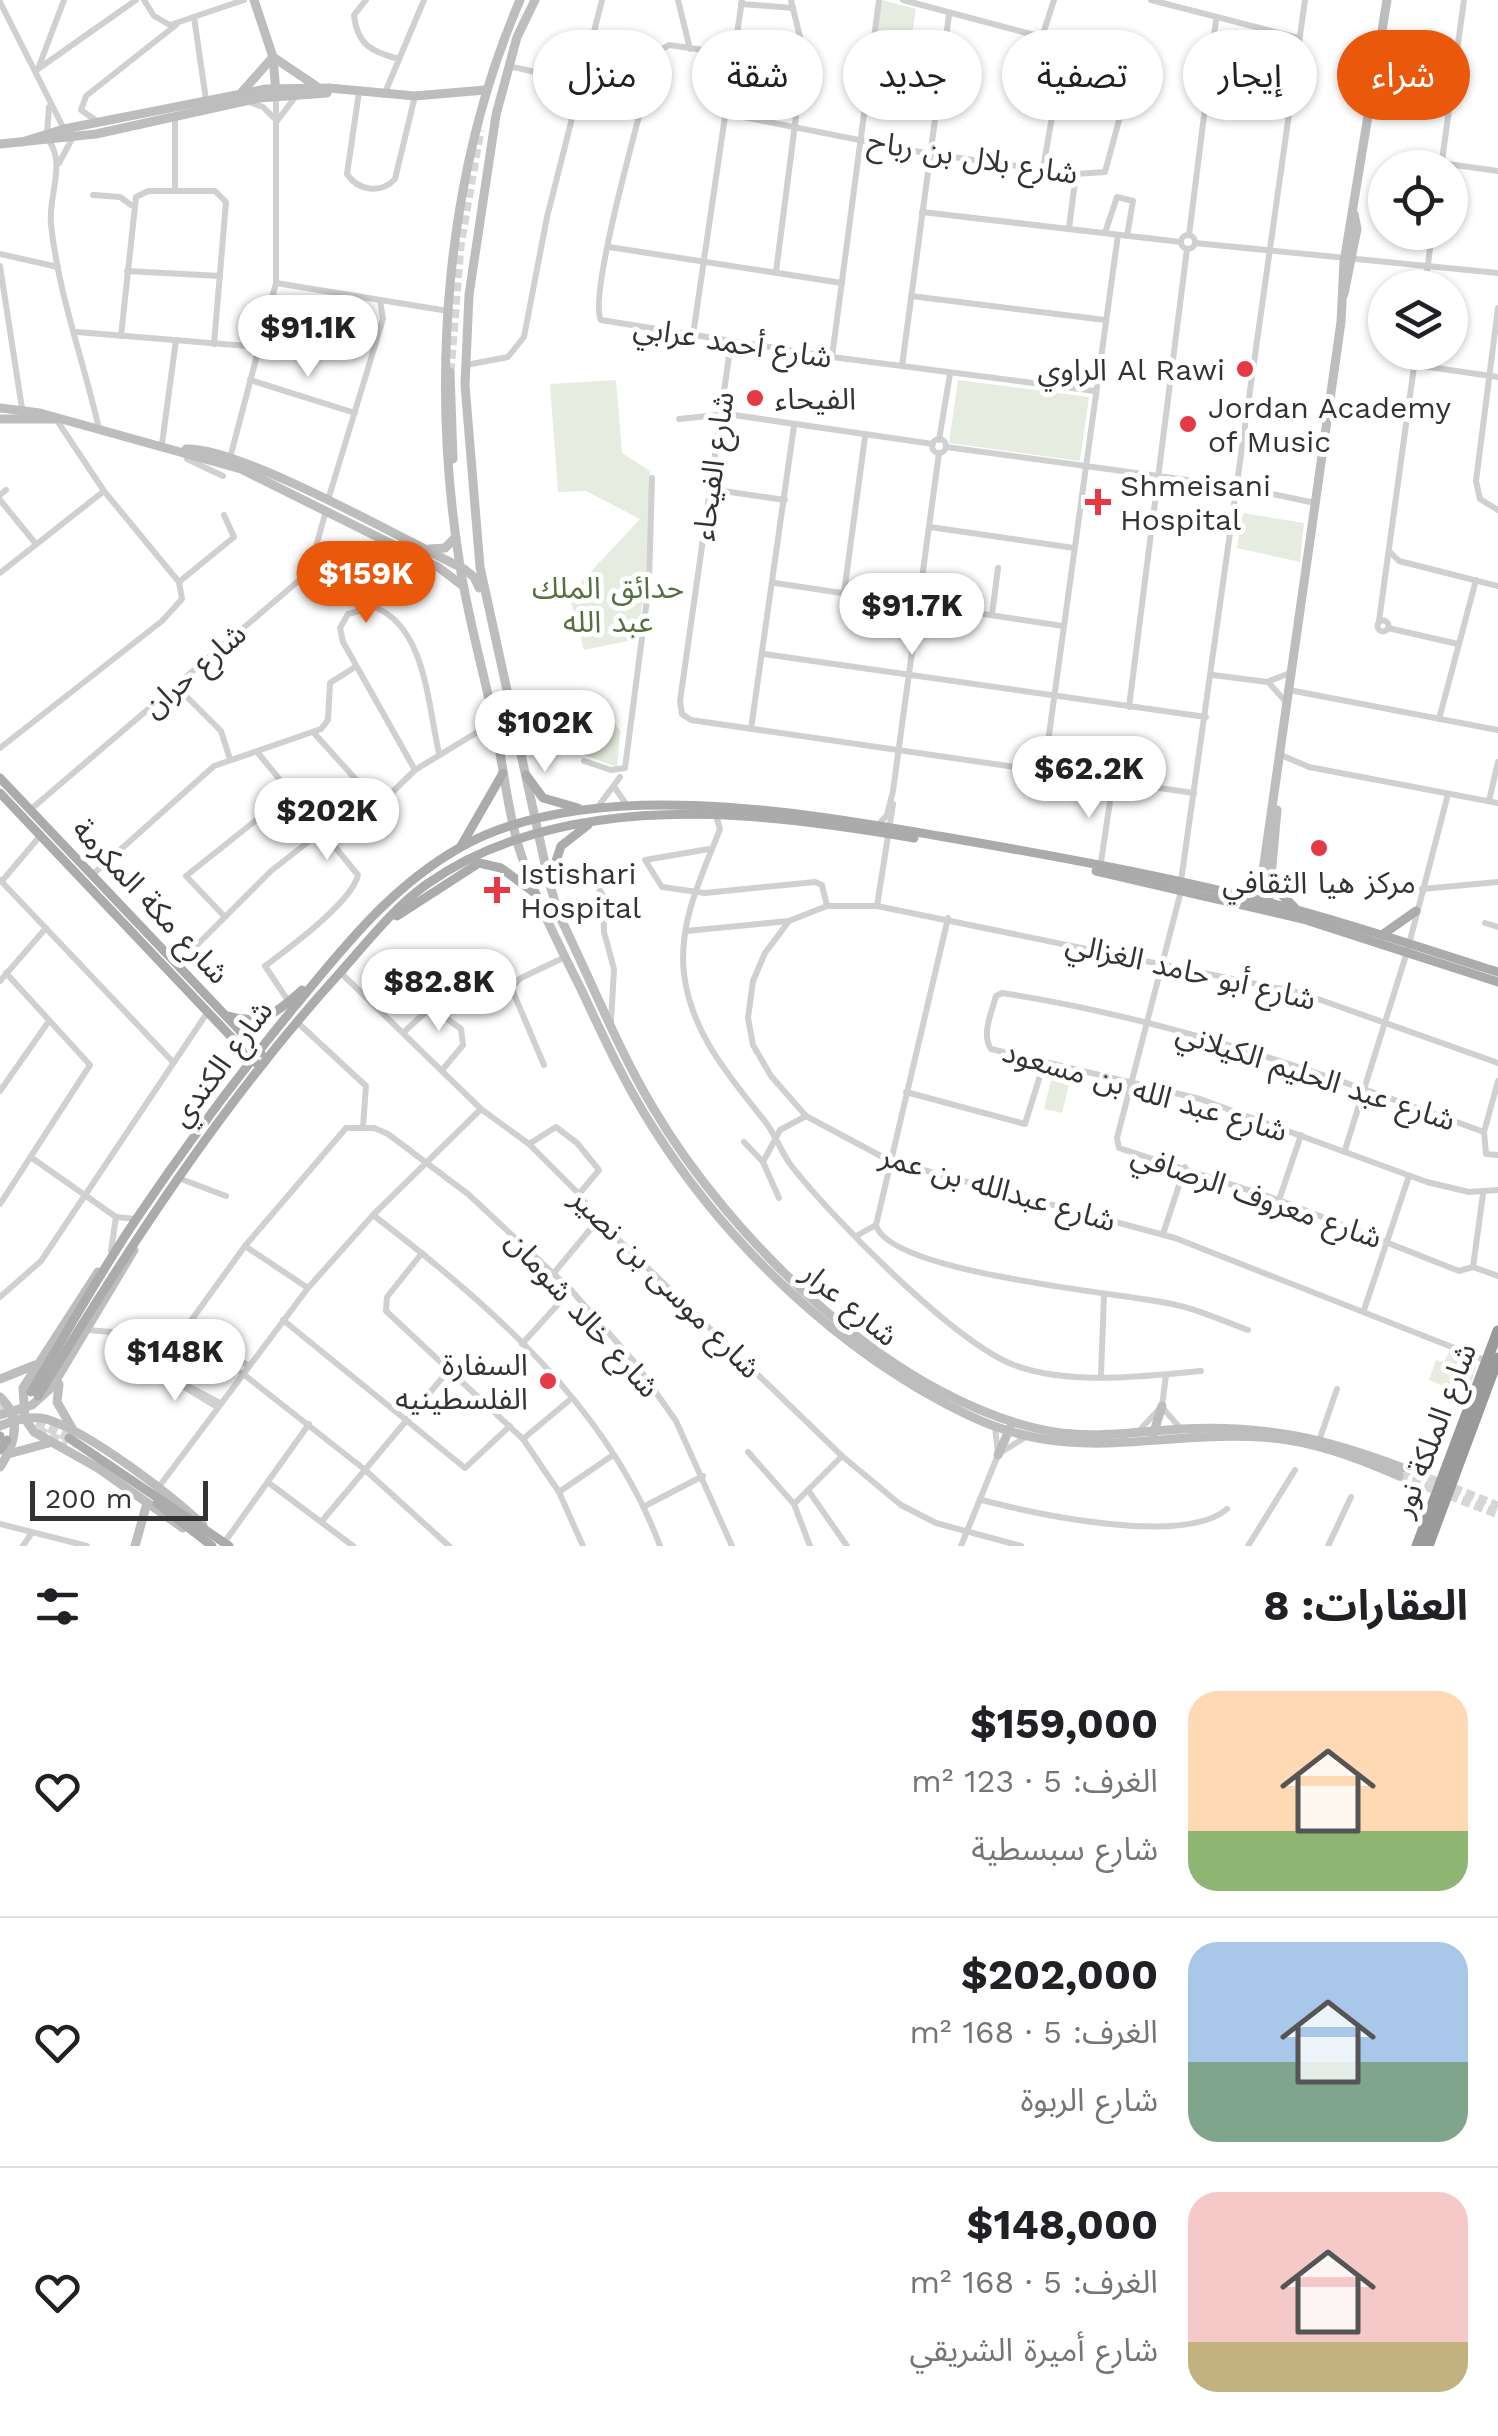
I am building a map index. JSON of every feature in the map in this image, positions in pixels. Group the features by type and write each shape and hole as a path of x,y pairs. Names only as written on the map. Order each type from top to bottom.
{"highway":[{"name":"شارع الملكة نور","path":"1428,1546 1492,1368 1498,1332"},
{"name":"شارع الملكة نور","path":"1417,1546 1498,1358"}],"main road":[{"path":"258,0 276,92"},
{"path":"451,479 444,423 448,311 485,90 520,0"},
{"name":"شارع عرار","path":"451,479 460,568 512,823 536,894 612,1057 651,1124 707,1204 752,1254 887,1367 936,1398 1008,1432 1086,1446 1282,1439 1341,1452 1401,1472 1320,1438 1263,1429 1065,1433 1015,1422 943,1392 824,1307 754,1241 663,1124 559,915 549,882 489,608 468,456 465,365 478,222 508,66 535,0"},
{"path":"1263,906 1384,0"},
{"path":"272,57 319,87"},
{"path":"0,144 48,137 74,138 175,117 241,98 272,57"},
{"path":"48,137 64,129 207,102 319,87 416,96 485,90"},
{"path":"276,92 360,92"},
{"path":"464,94 481,110"},
{"path":"450,372 451,479"},
{"path":"0,408 22,409 229,461"},
{"path":"0,419 56,419"},
{"path":"184,450 214,452 421,547 474,577 489,608"},
{"path":"326,506 438,567 464,586"},
{"path":"421,547 439,550 456,538"},
{"path":"460,848 482,817 503,774"},
{"path":"526,775 543,798 593,814 716,816 888,831 1180,886 1498,972"},
{"name":"شارع مكة المكرمة","path":"0,778 225,1015 260,1058"},
{"name":"شارع مكة المكرمة","path":"0,793 207,1013 260,1058"},
{"path":"549,882 561,846 593,814 629,808 738,808 876,825 888,831"},
{"name":"شارع الكندي","path":"34,1394 141,1222 326,968 388,901 460,848 512,823 593,814"},
{"name":"شارع الكندي","path":"141,1222 181,1180 260,1058 389,918 454,866 517,839 593,814"},
{"path":"389,918 479,863 501,868 536,894"},
{"path":"1234,894 1268,875"},
{"path":"1268,875 1297,910"},
{"path":"1180,886 1234,894 1263,906 1297,910 1381,936 1498,982"},
{"path":"1381,936 1416,910"},
{"path":"225,1015 258,1020 289,1002 326,968"},
{"path":"0,1466 18,1416 23,1388 111,1252 141,1222"},
{"path":"0,1426 52,1388 87,1330 141,1222"},
{"path":"0,1379 42,1361"},
{"path":"64,1367 57,1402 66,1422 82,1437"},
{"path":"0,1397 50,1442 98,1468 212,1542 226,1544"},
{"path":"1150,1442 1162,1406"},
{"path":"0,1414 48,1420 82,1437 158,1488 212,1542"},
{"path":"998,1455 1015,1422"},
{"path":"2,1438 4,1452"},
{"path":"68,1441 212,1542"},
{"path":"4,1452 50,1442"},
{"path":"135,1546 147,1503"}],"street":[{"path":"38,69 64,0"},
{"path":"38,69 136,0"},
{"path":"144,0 159,21 176,25"},
{"path":"104,122 84,115 81,105 86,96 176,25 244,0"},
{"path":"366,0 354,15 361,42 367,49 399,59"},
{"path":"384,95 424,0"},
{"path":"594,30 602,0"},
{"path":"678,0 690,49"},
{"path":"832,357 879,0"},
{"name":"شارع بلال بن رباح","path":"903,0 1014,30"},
{"path":"1044,30 1054,0"},
{"path":"1151,0 1262,30"},
{"name":"شارع معروف الرصافي","path":"1300,30 1305,0"},
{"path":"1443,150 1464,0"},
{"path":"737,30 742,2 792,4 804,46 776,272"},
{"path":"0,4 38,69 64,129"},
{"path":"902,366 949,14"},
{"path":"194,18 207,102"},
{"path":"1181,242 1189,235 1216,20"},
{"name":"شارع أحمد عرابي","path":"672,49 690,49"},
{"path":"508,66 533,72"},
{"path":"229,461 276,283 276,92"},
{"path":"360,92 347,174 352,182 368,188 388,186 395,179 416,96"},
{"path":"277,122 299,94"},
{"path":"241,98 262,107 277,122"},
{"path":"49,100 48,137 55,149 57,169 50,215 58,267 99,430"},
{"path":"175,117 175,191"},
{"path":"465,365 508,357 520,346 571,120"},
{"name":"شارع أحمد عرابي","path":"640,120 597,304 601,320 950,374 1095,391"},
{"path":"693,336 722,120"},
{"name":"شارع بلال بن رباح","path":"761,120 930,154 1097,176 1107,169 1120,120"},
{"path":"1043,169 1051,120"},
{"name":"شارع معروف الرصافي","path":"1288,120 1213,675 1180,886 1117,1138 1119,1148 1278,1200 1459,1271 1473,1267 1498,1276"},
{"path":"57,169 74,138"},
{"path":"1468,168 1498,171"},
{"path":"1069,228 1076,174"},
{"path":"122,336 132,206 143,192 218,192 224,196 214,344"},
{"path":"93,195 123,198 132,206"},
{"path":"1044,771 1104,320 1133,201 1117,197 1105,233"},
{"path":"922,212 1181,242 1187,249"},
{"path":"1189,235 1195,243"},
{"path":"1129,707 1187,249 1195,243 1498,273"},
{"path":"609,247 842,282"},
{"path":"1427,270 1430,250"},
{"path":"0,254 58,267"},
{"path":"0,266 24,421"},
{"path":"126,271 220,276"},
{"path":"276,283 448,311"},
{"path":"911,296 1104,320"},
{"name":"شارع حران","path":"30,810 308,571 383,320 380,300"},
{"path":"1498,308 1493,376 1476,487 1483,502 1498,510"},
{"path":"76,332 259,347"},
{"path":"162,444 176,340"},
{"name":"شارع الفيحاء","path":"731,342 680,708 691,720 752,729"},
{"path":"1414,370 1379,621 1387,622 1388,628 1458,644"},
{"path":"1446,370 1493,376"},
{"path":"936,442 950,374"},
{"path":"250,380 355,414"},
{"path":"680,418 720,413 866,437 936,442 943,450 1238,487 1316,503"},
{"path":"0,748 178,608 182,599 179,582 104,491 56,419"},
{"path":"794,426 752,729 1194,793"},
{"path":"844,593 866,437"},
{"path":"214,452 232,440"},
{"path":"184,450 187,459 223,476"},
{"path":"686,930 789,921 827,906 877,906 907,676 943,450"},
{"path":"584,761 610,770 625,768 649,584 652,478"},
{"path":"710,489 785,500"},
{"path":"0,573 104,491"},
{"path":"1299,497 1318,492"},
{"path":"2,495 36,544"},
{"path":"179,582 234,537 224,515"},
{"path":"930,527 1074,548"},
{"path":"1391,553 1399,561 1498,586"},
{"path":"992,615 998,568"},
{"path":"1439,719 1476,580"},
{"path":"775,583 1063,626"},
{"path":"415,770 355,666 341,635 344,618 374,607 396,618 410,639 421,672 439,753"},
{"path":"764,654 1206,717"},
{"path":"92,875 199,778 230,760 314,733 328,720 330,684 355,666"},
{"path":"1268,682 1292,672"},
{"path":"1213,675 1268,682 1280,691 1287,704"},
{"path":"176,686 221,731 230,760"},
{"path":"1289,690 1498,730"},
{"path":"314,733 377,805 415,770 494,722"},
{"path":"258,753 356,869 358,879 330,910 265,966 289,1002"},
{"path":"1281,754 1310,767 1498,803"},
{"path":"1488,801 1498,762"},
{"path":"593,814 620,778"},
{"path":"1100,869 1113,781"},
{"path":"614,788 629,808"},
{"path":"876,825 887,815 893,791"},
{"path":"225,917 186,876 289,794"},
{"path":"1345,1150 1408,948 1448,794"},
{"path":"716,816 720,829 694,892 686,930 685,979 700,1024 722,1069 805,1182 942,1318 996,1358 1035,1371 1102,1375 1201,1371"},
{"path":"177,965 271,871 322,831"},
{"path":"40,836 0,881 172,1061"},
{"path":"710,849 645,860 657,884 694,892 815,882 822,885 827,906"},
{"path":"592,876 603,896 604,932 614,969 611,1020"},
{"path":"1422,890 1498,882"},
{"name":"شارع أبو حامد الغزالي","path":"877,906 1301,993 1498,1063"},
{"path":"948,918 876,1225 881,1237 966,1270 1171,1303 1248,1330"},
{"name":"شارع عبدالله بن عمر","path":"789,921 758,967 748,1018 758,1057 806,1116 890,1161 1162,1234 1484,1356 1492,1368"},
{"path":"1485,923 1498,927"},
{"path":"0,981 46,928"},
{"path":"544,1066 511,987 520,978 565,957"},
{"path":"0,960 90,1065 0,1204"},
{"name":"شارع موسى بن نصير","path":"340,972 481,1109 528,1144 579,1194 598,1220 842,1456 902,1505 952,1527 1021,1546"},
{"name":"شارع عبد الله بن مسعود","path":"1147,1022 999,993 987,1045 1044,1063 1200,1100 1409,1176 1483,1194 1498,1190"},
{"path":"404,1032 431,1007 461,1029 463,1045 444,1069"},
{"path":"0,1297 42,1261 207,1013"},
{"path":"0,1091 49,1021"},
{"path":"218,1405 161,1372 166,1353 245,1246 346,1128 363,1127 366,1086 297,1022"},
{"name":"شارع عبد الحليم الكيلاني","path":"1147,1022 1366,1089 1484,1132"},
{"path":"906,1092 1025,1124 1044,1063"},
{"path":"1498,1081 1484,1132 1486,1154 1498,1155"},
{"path":"158,1488 308,1288 373,1215 481,1109"},
{"path":"763,1162 786,1124 806,1116"},
{"name":"شارع خالد شومان","path":"363,1127 388,1134 468,1194 570,1290 658,1392 703,1476 732,1546"},
{"path":"528,1144 556,1127 577,1143 599,1170 579,1194"},
{"path":"1278,1200 1302,1134"},
{"path":"744,1142 763,1162 779,1198"},
{"path":"32,1158 116,1217 141,1222"},
{"path":"1162,1234 1185,1167"},
{"path":"1364,1310 1409,1176"},
{"path":"181,1180 226,1196"},
{"path":"1473,1267 1483,1194"},
{"path":"373,1215 422,1252 522,1344 572,1398 645,1506 660,1546"},
{"path":"111,1252 116,1217"},
{"path":"554,1274 598,1220"},
{"path":"858,1235 876,1225"},
{"path":"882,1260 893,1242"},
{"path":"245,1246 308,1288"},
{"path":"422,1252 387,1297 384,1307 523,1439 560,1492 583,1546"},
{"path":"522,1344 570,1290"},
{"path":"1102,1375 1104,1294"},
{"path":"284,1320 409,1418 465,1468 510,1426"},
{"path":"87,1330 112,1332 166,1353 230,1356 248,1365"},
{"path":"322,1521 448,1371"},
{"path":"242,1373 364,1469 448,1546"},
{"path":"1137,1433 1162,1406 1166,1375"},
{"path":"1320,1438 1337,1389"},
{"path":"523,1439 572,1398"},
{"path":"1162,1406 1182,1429"},
{"path":"226,1544 308,1424"},
{"path":"961,1546 998,1455 995,1426"},
{"path":"998,1455 1026,1437"},
{"path":"748,1452 794,1504 810,1546"},
{"path":"560,1492 613,1455"},
{"path":"794,1504 842,1456"},
{"path":"1248,1546 1295,1470"},
{"path":"645,1506 703,1476"},
{"path":"269,1482 353,1546"},
{"path":"808,1490 846,1546"},
{"path":"1328,1546 1351,1497"},
{"path":"982,1500 1134,1535 1204,1526 1227,1509"},
{"path":"0,1526 70,1543"},
{"path":"13,1527 87,1546"},
{"path":"952,1527 961,1546"},
{"path":"23,1546 31,1534"}],"green space":[{"path":"882,0 916,9 913,30 878,30"},
{"name":"حدائق الملك عبد الله","path":"616,380 622,453 650,471 646,580 637,639 584,650 569,595 640,519 586,491 558,492 550,384"},
{"path":"958,380 1089,397 1080,461 949,443"},
{"path":"1243,513 1304,523 1300,562 1237,548"},
{"path":"597,695 620,731 617,767 584,755 571,701"},
{"path":"1052,1076 1070,1080 1062,1113 1044,1109"},
{"path":"1450,1350 1474,1360 1476,1367 1467,1396 1429,1380 1436,1360 1444,1362"}],"tunnel":[{"path":"450,372 460,246 480,130"},
{"path":"0,1405 69,1438"},
{"path":"38,1430 67,1444"},
{"path":"1403,1468 1498,1506"},
{"path":"1399,1476 1498,1514"}],"place":[{"name":"الراوي Al Rawi","path":"1245,369"},
{"name":"الفيحاء","path":"755,398"},
{"name":"Jordan Academy of Music","path":"1188,424"},
{"name":"Shmeisani Hospital","path":"1098,502"},
{"name":"مركز هيا الثقافي","path":"1319,848"},
{"name":"Istishari Hospital","path":"497,890"},
{"name":"السفارة الفلسطينيه","path":"548,1381"}]}
